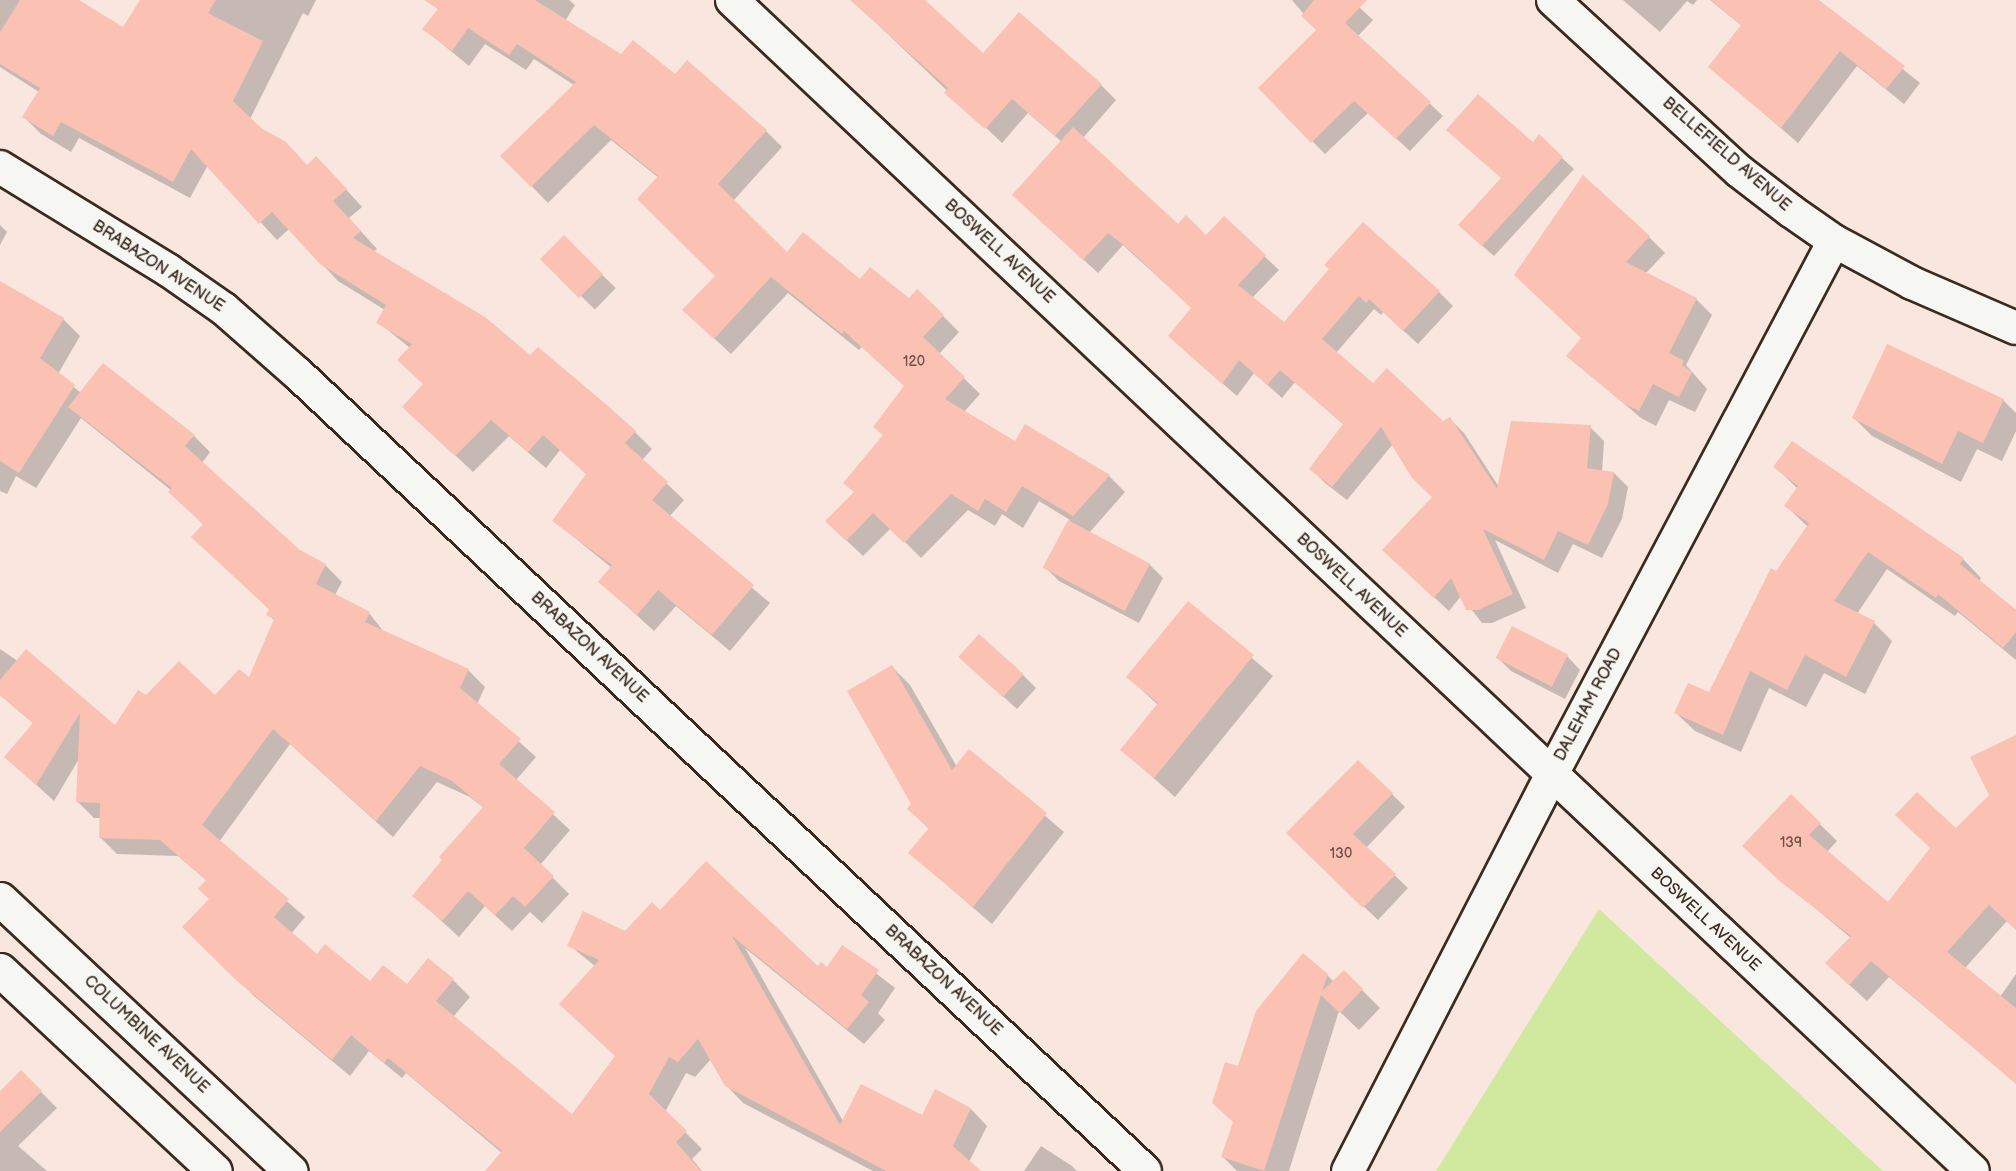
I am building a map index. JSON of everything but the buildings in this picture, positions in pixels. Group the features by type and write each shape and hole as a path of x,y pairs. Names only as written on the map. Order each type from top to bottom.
{"main road":[{"name":"COLUMBINE AVENUE","path":"0,899 291,1171"},
{"path":"0,970 215,1171"}],"street":[{"name":"BOSWELL AVENUE","path":"732,0 1551,776 1972,1171"},
{"name":"BELLEFIELD AVENUE","path":"1553,0 1739,171 1834,241 1912,283 2016,328"},
{"name":"BRABAZON AVENUE","path":"0,167 168,270 224,309 298,374 1144,1171"},
{"name":"DALEHAM ROAD","path":"1348,1171 1551,776 1834,241"}],"green space":[{"path":"1599,909 1883,1171 1436,1171"}]}
